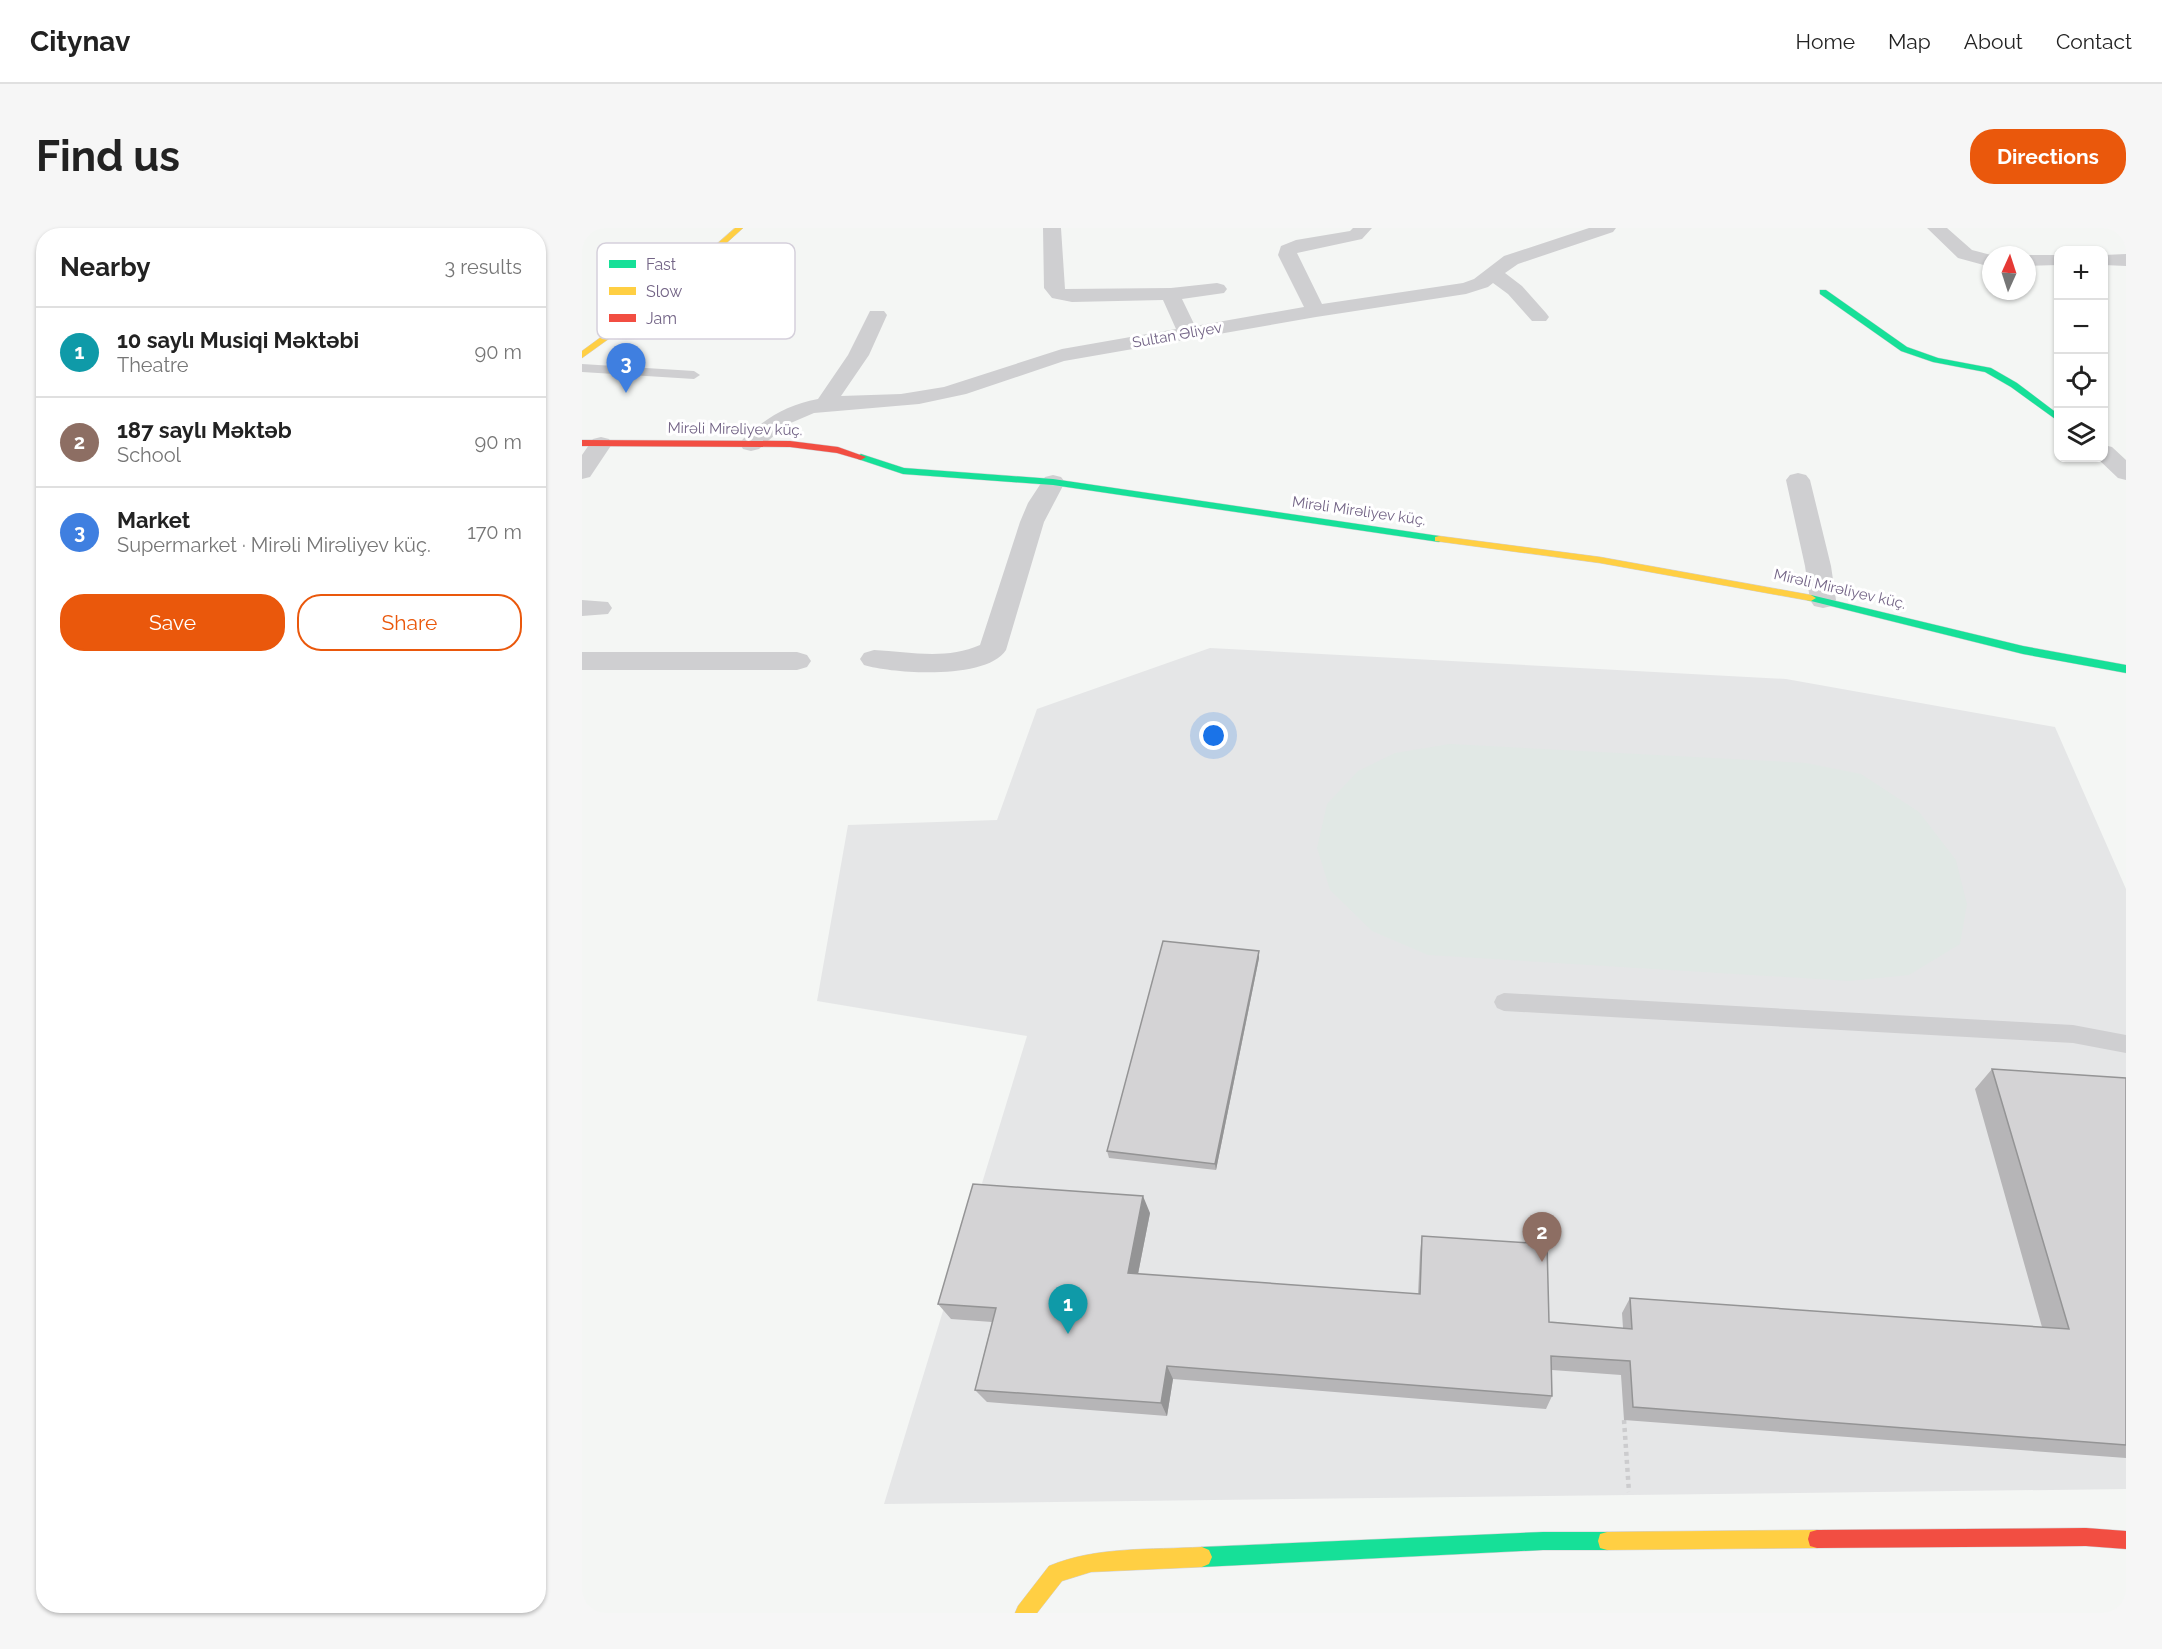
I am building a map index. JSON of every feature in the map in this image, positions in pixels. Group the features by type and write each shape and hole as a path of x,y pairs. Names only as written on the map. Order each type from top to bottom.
{"street":[{"path":"722,243 739,228"},
{"path":"1052,228 1054,288 1059,294 1171,294 1217,289"},
{"path":"1316,311 1287,255 1288,250 1296,246 1356,235 1364,228"},
{"name":"Sultan Əliyev","path":"751,444 782,418 807,407 827,403 895,401 944,393 969,387 1034,362 1316,311 1451,292 1481,283 1511,260 1573,233 1606,228"},
{"path":"1936,228 1965,254 1982,259"},
{"path":"2036,260 2054,260"},
{"path":"2108,260 2126,260"},
{"path":"1493,273 1515,290 1539,317"},
{"path":"1823,292 1904,349 1936,360 1988,370 2014,385 2054,415"},
{"path":"1171,294 1182,324 1189,333"},
{"path":"827,403 831,392 852,365 866,341 877,315"},
{"path":"582,355 604,339"},
{"path":"582,472 592,444"},
{"name":"Mirəli Mirəliyev küç.","path":"592,444 790,444 838,450 903,471 1053,482 1299,520 1600,560 1823,600 2023,650 2126,669"},
{"path":"2108,457 2126,473"},
{"path":"1798,480 1818,566 1823,600"},
{"path":"874,659 954,662 977,658 992,650 1032,522 1053,482"},
{"path":"582,661 797,661"},
{"path":"1025,1613 1056,1573 1091,1562 1544,1541 2086,1537 2126,1540"}],"lane":[{"path":"582,368 694,375"},
{"path":"1504,1002 2073,1034 2126,1044"}],"path":[{"path":"1624,1420 1632,1540"}],"shaded area":[{"path":"1210,648 1786,679 2055,727 2126,889 2126,1489 884,1504 1027,1036 817,1001 848,825 997,820 1037,709"},
{"path":"1450,744 1806,763 1861,774 1919,812 1956,860 1967,904 1960,944 1909,975 1849,981 1428,955 1372,931 1330,890 1317,848 1327,804 1358,771 1395,753"}],"building":[{"path":"1163,941 1259,951 1215,1164 1107,1151"},
{"path":"1992,1069 2126,1078 2126,1445 1633,1407 1630,1361 1551,1356 1552,1396 1167,1366 1161,1403 975,1390 996,1308 938,1304 973,1184 1143,1196 1128,1273 1420,1294 1422,1236 1547,1244 1549,1322 1632,1329 1630,1298 2069,1329"}],"traffic: fast":[{"path":"1823,292 1904,349 1936,360 1988,370 2014,385 2054,415"},
{"path":"861,457 903,471 1053,482 1439,539"},
{"path":"1811,598 2023,650 2126,669"},
{"path":"1202,1557 1543,1541 1607,1541"}],"traffic: slow":[{"path":"722,243 739,228"},
{"path":"582,355 604,339"},
{"path":"1439,539 1600,560 1811,598"},
{"path":"1607,1541 1817,1539"},
{"path":"1025,1613 1056,1573 1091,1562 1202,1557"}],"traffic: jam":[{"path":"582,443 790,444 838,450 861,457"},
{"path":"1817,1539 2086,1537 2126,1540"}],"place":[{"name":"Market","path":"626,393"},
{"name":"187 saylı Məktəb","path":"1542,1262"},
{"name":"10 saylı Musiqi Məktəbi","path":"1068,1334"}]}
